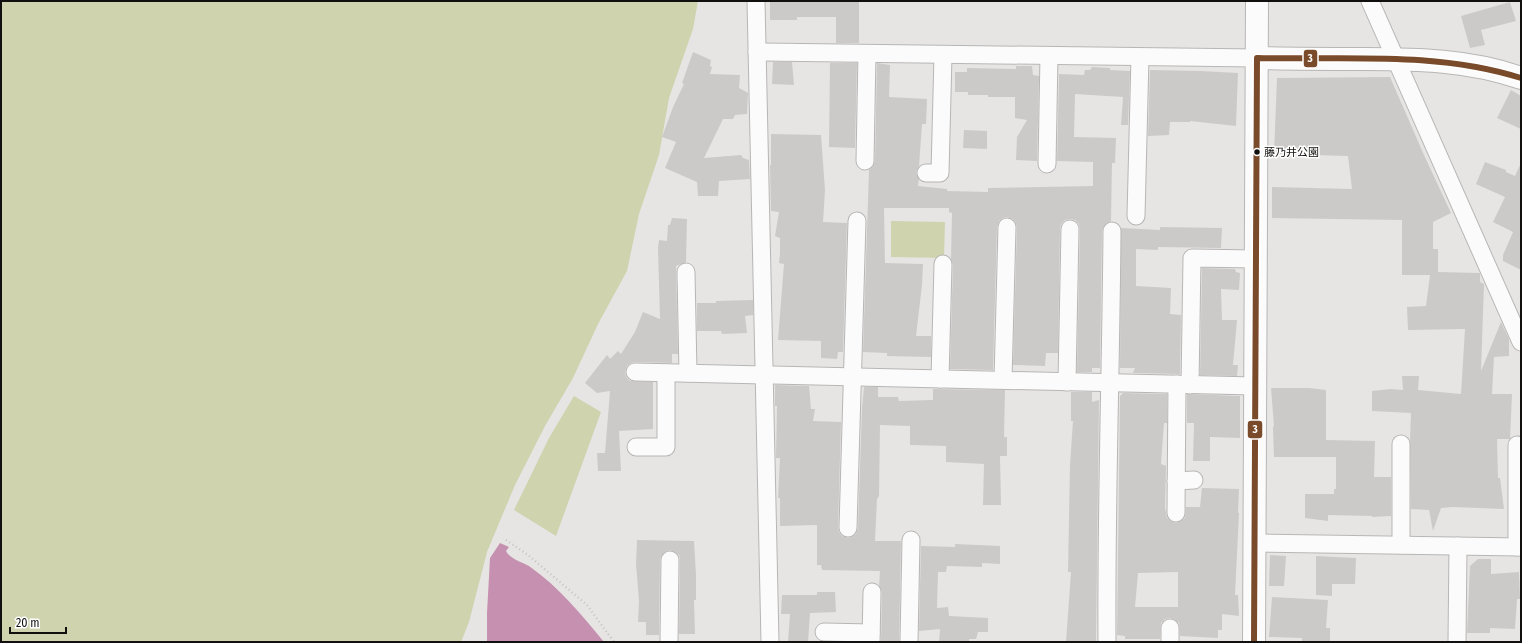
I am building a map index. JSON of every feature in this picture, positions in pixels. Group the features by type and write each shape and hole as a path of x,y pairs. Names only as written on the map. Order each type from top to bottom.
{"main road":[{"path":"1254,642 1257,1"},
{"path":"1257,58 1395,59 1455,62 1479,66 1521,78"}],"street":[{"path":"756,1 770,642"},
{"path":"1370,1 1521,342"},
{"path":"757,52 1257,58"},
{"path":"865,161 867,54"},
{"path":"926,173 940,173 943,54"},
{"path":"1047,164 1049,56"},
{"path":"1136,216 1140,57"},
{"path":"848,528 857,221"},
{"path":"1003,380 1007,227"},
{"path":"1067,382 1070,228"},
{"path":"1107,642 1106,535 1112,232"},
{"path":"1176,512 1176,481 1192,258 1256,259"},
{"path":"940,379 943,264"},
{"path":"686,272 688,373"},
{"path":"635,372 1254,386"},
{"path":"636,447 666,447 666,373"},
{"path":"1401,444 1401,545"},
{"path":"1254,543 1519,547 1517,445"},
{"path":"1176,481 1194,480"},
{"path":"909,642 911,540"},
{"path":"1457,642 1458,546"},
{"path":"669,642 670,560"},
{"path":"824,632 871,638 872,592"}],"path":[{"path":"506,540 528,555 587,604 614,642"}],"green space":[{"path":"1,1 698,1 693,29 669,98 659,155 639,214 627,271 598,324 573,378 545,426 515,485 487,552 469,622 461,642 1,642"},
{"path":"891,221 945,222 944,258 891,257"},
{"path":"574,396 601,412 556,536 514,510 549,438"}],"shaded area":[{"path":"500,543 509,547 506,551 510,556 529,566 560,592 604,642 487,642 490,558"}],"building":[{"path":"770,1 859,1 859,43 836,43 836,17 797,17 797,20 770,20"},
{"path":"1510,2 1516,21 1481,30 1485,45 1470,48 1461,16"},
{"path":"693,52 711,60 710,66 712,67 710,74 740,75 739,88 748,93 747,114 735,115 733,119 723,119 704,158 741,155 743,158 749,160 750,179 719,181 718,196 698,196 697,182 665,168 676,142 662,137 673,107 684,84 682,83"},
{"path":"773,62 792,62 794,85 772,84"},
{"path":"830,63 857,63 855,148 829,147"},
{"path":"877,63 890,65 889,97 927,99 926,124 922,124 919,166 916,173 919,179 918,186 947,189 947,191 988,192 988,188 1093,186 1093,162 1057,161 1059,74 1084,75 1085,70 1090,70 1092,67 1130,71 1128,125 1121,125 1123,97 1075,94 1074,137 1116,138 1115,163 1112,163 1111,221 1104,226 1102,231 1100,368 1092,368 1092,372 1077,372 1080,229 1079,224 1075,220 1071,219 1065,220 1061,224 1060,229 1058,353 1046,353 1045,366 1013,365 1017,227 1013,219 1007,217 999,221 997,227 993,370 950,369 953,264 951,259 952,213 949,212 949,208 884,208 885,263 923,264 916,336 931,336 931,357 887,356 887,353 863,352 869,170 875,161"},
{"path":"1016,66 1032,66 1033,75 1039,76 1037,161 1016,160 1017,137 1027,120 1015,118 1015,97 988,97 988,95 968,95 968,92 955,92 955,72 967,72 967,68 1016,69"},
{"path":"1150,70 1238,73 1236,126 1190,121 1170,122 1169,135 1148,136"},
{"path":"1390,77 1451,213 1433,222 1433,249 1438,249 1438,272 1480,273 1480,282 1484,284 1481,371 1501,322 1509,339 1509,356 1494,357 1492,394 1512,394 1510,439 1497,439 1498,478 1500,478 1504,509 1441,508 1433,531 1429,510 1411,509 1411,413 1372,411 1372,391 1391,389 1403,390 1402,376 1419,376 1418,390 1461,394 1465,329 1408,330 1407,307 1426,306 1430,275 1402,275 1402,220 1272,218 1272,187 1352,189 1348,156 1274,154 1277,78"},
{"path":"1511,90 1521,96 1521,129 1497,118"},
{"path":"964,130 987,131 987,149 963,148"},
{"path":"771,134 821,135 825,190 823,222 847,223 843,352 838,352 837,359 821,358 821,341 778,340 784,264 779,263 780,238 775,236 779,212 771,211"},
{"path":"1485,162 1506,170 1506,172 1515,176 1521,163 1521,270 1503,261 1503,255 1513,232 1493,222 1505,197 1476,184"},
{"path":"672,218 687,219 686,262 676,266 678,354 672,354 672,363 635,362 627,366 625,372 626,377 630,381 653,382 653,429 619,431 621,471 598,471 597,453 605,453 610,391 597,393 585,383 607,355 610,359 618,351 621,354 635,332 643,312 660,319 658,248 659,240 667,241 668,225 670,225"},
{"path":"1160,227 1222,228 1221,248 1158,247 1158,250 1136,249 1136,286 1171,288 1170,314 1181,315 1180,374 1133,373 1135,368 1120,368 1121,228 1160,230"},
{"path":"1202,268 1235,269 1236,272 1240,273 1239,290 1221,289 1222,320 1237,320 1233,365 1238,365 1237,376 1200,375"},
{"path":"753,300 753,315 745,316 747,333 722,334 721,331 697,331 697,303"},
{"path":"775,385 809,386 811,409 815,409 813,421 841,422 838,528 842,536 848,538 856,534 858,528 864,387 878,387 878,397 898,397 899,401 933,400 933,389 1005,390 1004,437 1007,437 1007,456 1000,456 1001,505 983,505 984,464 946,462 946,446 910,445 910,426 880,425 879,496 877,499 875,541 901,541 899,642 881,642 882,592 879,586 880,571 822,570 821,565 817,565 817,525 780,526 780,498 778,498 780,458 776,458 777,406 775,406"},
{"path":"1271,388 1309,388 1326,390 1326,440 1375,441 1374,477 1391,477 1391,516 1372,517 1328,515 1328,521 1305,518 1305,494 1334,494 1334,489 1336,489 1336,457 1274,457 1274,426"},
{"path":"1071,392 1092,392 1092,402 1099,400 1096,642 1066,642 1071,572 1068,572 1070,465 1073,421 1071,421"},
{"path":"1123,393 1167,394 1167,423 1164,423 1161,464 1166,466 1165,507 1167,518 1176,523 1185,518 1186,507 1200,507 1202,488 1239,489 1235,595 1238,595 1239,616 1222,614 1222,630 1218,630 1218,638 1180,636 1179,623 1170,618 1165,619 1161,623 1160,639 1125,639 1125,636 1117,635 1120,396","holes":["1178,572 1178,607 1135,607 1138,573"]},
{"path":"1187,394 1240,396 1240,438 1210,437 1210,461 1193,461 1194,423 1187,423"},
{"path":"637,540 694,541 696,575 696,600 694,600 695,634 679,634 680,560 679,555 670,550 662,555 660,560 659,635 646,635 646,622 638,622 639,601 636,564"},
{"path":"955,544 1000,546 1000,564 982,563 982,567 947,566 946,572 938,572 937,608 948,607 949,616 988,618 988,632 978,632 976,639 969,639 969,642 939,642 940,629 919,631 921,546 955,547"},
{"path":"1270,555 1286,556 1284,586 1269,586"},
{"path":"1316,556 1356,558 1355,584 1332,584 1332,596 1316,595"},
{"path":"1478,559 1491,559 1491,574 1519,572 1520,599 1517,599 1515,629 1490,628 1490,633 1467,633 1470,566"},
{"path":"817,592 835,592 836,612 810,613 808,642 788,642 790,614 781,614 782,595 817,595"},
{"path":"1272,597 1328,600 1326,628 1330,628 1330,642 1302,642 1302,638 1269,637"}],"transit line":[{"name":"3","path":"1254,642 1257,58 1357,58 1423,60 1489,69 1521,78"}],"place":[{"name":"藤乃井公園","path":"1257,152"}]}
